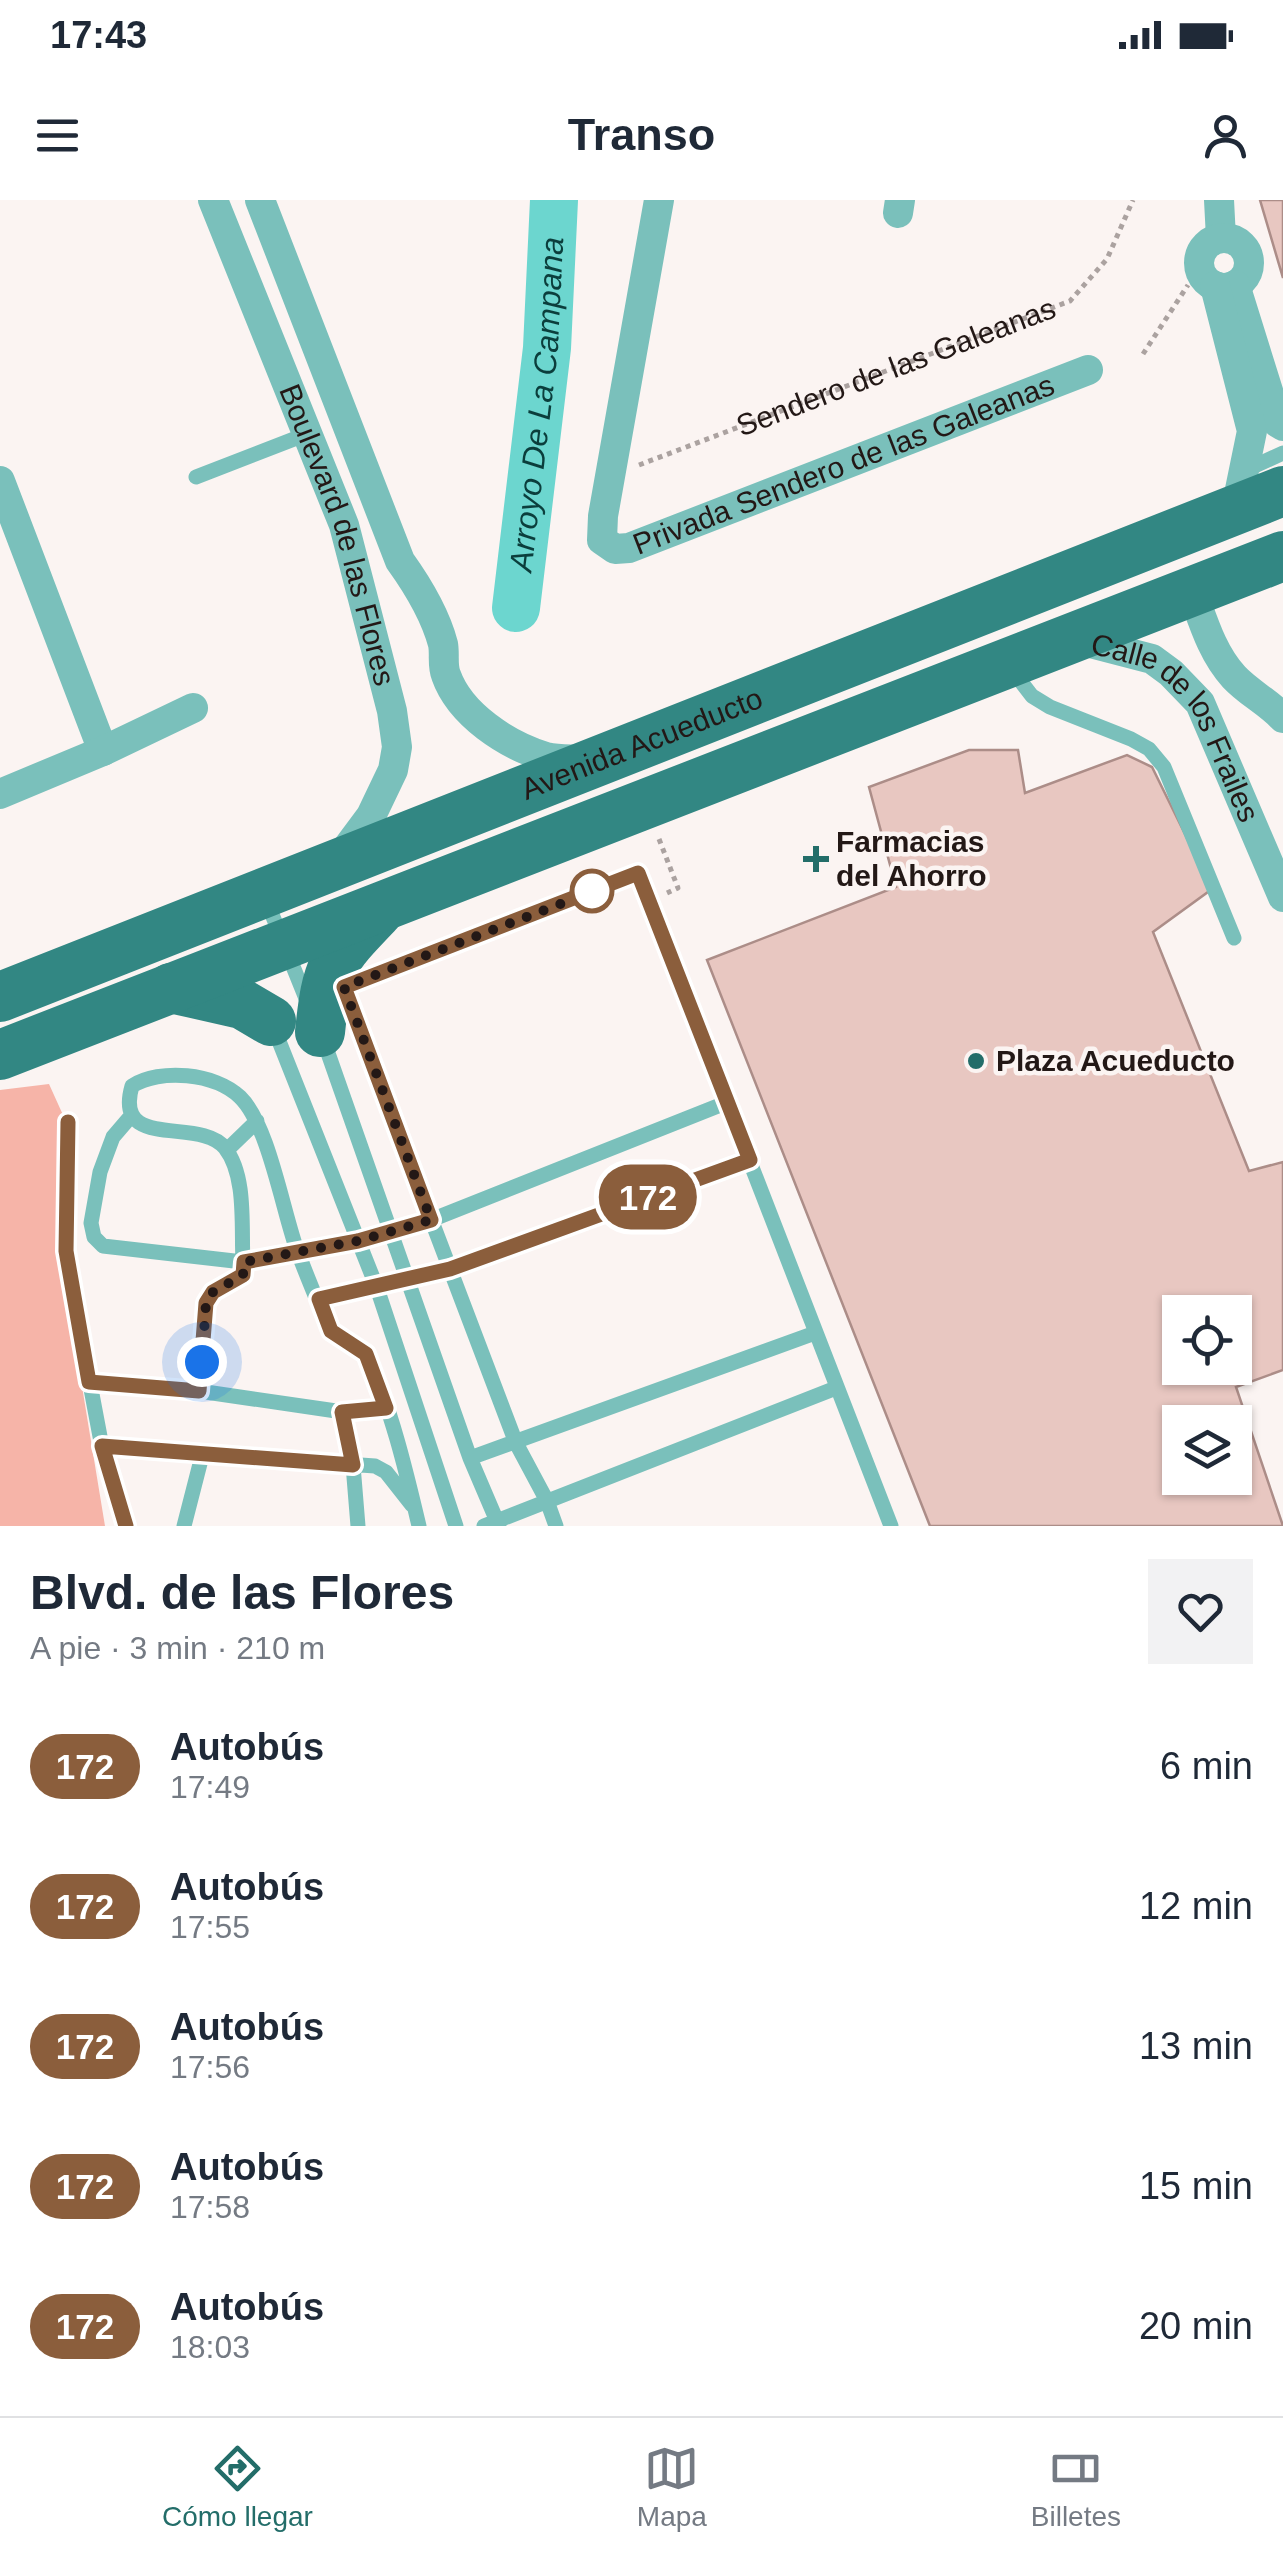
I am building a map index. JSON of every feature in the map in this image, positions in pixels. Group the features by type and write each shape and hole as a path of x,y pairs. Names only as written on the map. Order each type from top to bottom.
{"main road":[{"name":"Avenida Acueducto","path":"0,997 253,949 335,864 598,761 1255,490"},
{"name":"Avenida Acueducto","path":"0,1055 171,988 253,949 386,904 1283,556"},
{"path":"320,1032 325,982 340,951 386,904"},
{"path":"171,988 242,1004 253,949"}],"street":[{"name":"Boulevard de las Flores","path":"213,200 344,526 392,711 397,747 393,770 384,794 335,864"},
{"name":"Boulevard de las Flores","path":"260,200 400,561 405,595 428,656 479,721 512,742 548,758 598,761"},
{"path":"610,477 658,200"},
{"path":"1219,200 1221,238"},
{"path":"1217,281 1247,274 1248,256 1238,242 1221,238 1206,246 1201,254 1217,281 1274,433 1255,490"},
{"name":"Privada Sendero de las Galeanas","path":"610,477 602,540 614,549 629,548 1088,370"},
{"path":"302,422 336,396"},
{"path":"0,481 102,752"},
{"path":"1192,591 1211,642 1232,674 1283,718"},
{"name":"Calle de los Frailes","path":"1072,638 1152,659 1200,703 1283,897"},
{"path":"0,794 102,752 193,708"}],"lane":[{"path":"196,477 302,422"},
{"path":"1007,663 1032,696 1131,740 1149,750 1164,767 1234,938"},
{"path":"556,1526 516,1443 344,987 638,873 891,1526"},
{"path":"253,949 320,1032 493,1524 836,1388"},
{"path":"253,949 377,1288 456,1526"},
{"path":"199,1391 206,1303 213,1292 243,1275 237,1177 227,1150 216,1139 143,1125 131,1116 127,1104 132,1086 143,1079 189,1076 212,1080 240,1096 257,1121 298,1254 331,1331 366,1354 386,1408 418,1526"},
{"path":"131,1116 113,1136 100,1172 92,1224 94,1237 104,1246 244,1262 358,1241 431,1220 728,1102"},
{"path":"227,1150 257,1121"},
{"path":"68,1122 66,1251 102,1446 126,1526"},
{"path":"319,1299 450,1269 750,1160"},
{"path":"470,1458 815,1332"},
{"path":"89,1382 199,1391 342,1412 386,1408"},
{"path":"342,1412 353,1465 358,1526"},
{"path":"102,1446 375,1466 386,1472 414,1508"},
{"path":"184,1526 203,1452"}],"path":[{"name":"Sendero de las Galeanas","path":"610,477 1070,302 1108,259 1133,200"},
{"path":"1144,354 1188,285 1217,281"},
{"path":"650,900 678,888 666,857"}],"shaded area":[{"path":"49,1084 63,1115 58,1241 105,1526 0,1526 0,1090"}],"building":[{"path":"1260,200 1283,200 1283,278"},
{"name":"Plaza Acueducto","path":"969,750 1018,750 1025,793 1127,755 1152,767 1212,889 1153,932 1249,1171 1283,1162 1283,1370 1252,1381 1252,1295 1162,1295 1162,1385 1242,1385 1236,1387 1242,1405 1162,1405 1162,1495 1252,1495 1252,1434 1283,1526 930,1526 707,960 896,887 869,787"}],"waterway":[{"name":"Arroyo De La Campana","path":"516,608 547,348 554,200"}],"bus line":[{"name":"172","path":"68,1122 66,1251 89,1382 199,1391 206,1303 213,1292 243,1275 244,1262 358,1241 431,1220 344,987 638,873 750,1160 450,1269 319,1299 331,1331 366,1354 386,1408 342,1412 353,1465 102,1446 126,1526"}],"place":[{"name":"Farmacias del Ahorro","path":"816,859"},
{"name":"Plaza Acueducto","path":"976,1061"}],"route":[{"path":"202,1362 206,1303 213,1292 243,1275 244,1262 358,1241 431,1220 344,987 602,888 592,891"}]}
